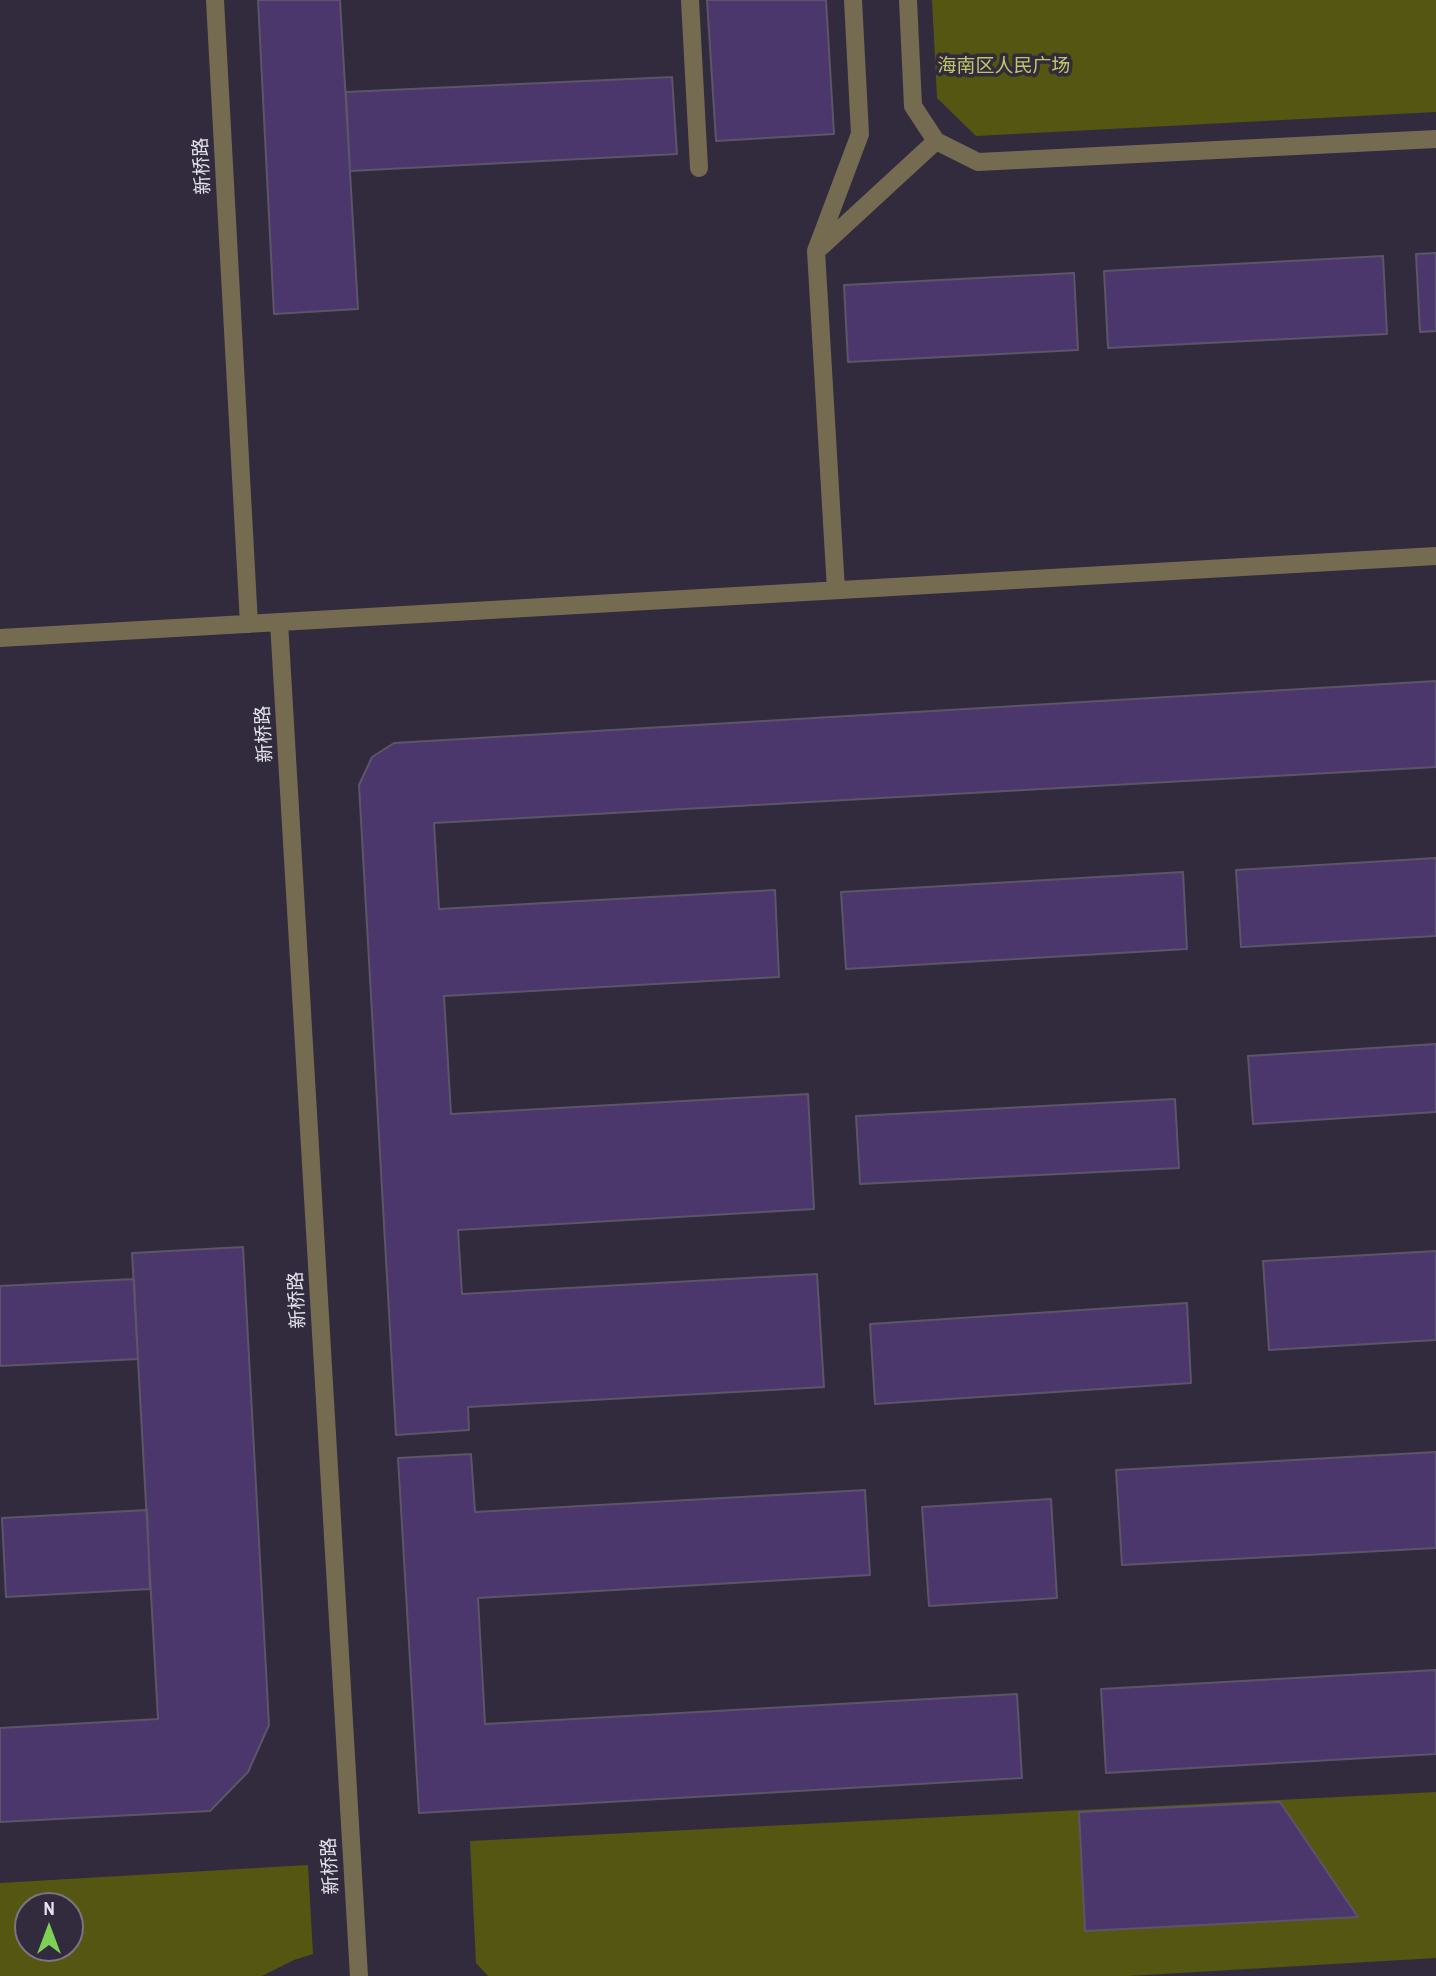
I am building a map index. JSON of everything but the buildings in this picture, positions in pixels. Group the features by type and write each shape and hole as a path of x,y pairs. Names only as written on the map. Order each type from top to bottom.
{"street":[{"name":"新桥路","path":"215,0 249,624"},
{"path":"690,0 699,168"},
{"path":"836,590 817,251 860,134 853,0"},
{"path":"908,0 913,106 936,141 978,162 1436,139"},
{"path":"817,251 936,141"},
{"path":"0,638 1436,556"},
{"name":"新桥路","path":"279,622 359,1976"}],"green space":[{"name":"海南区人民广场","path":"932,0 1436,0 1436,112 976,136 937,98"},
{"path":"1436,1792 1436,1958 1128,1976 488,1976 476,1963 470,1841"},
{"path":"308,1865 313,1954 262,1976 0,1976 0,1883"}]}
